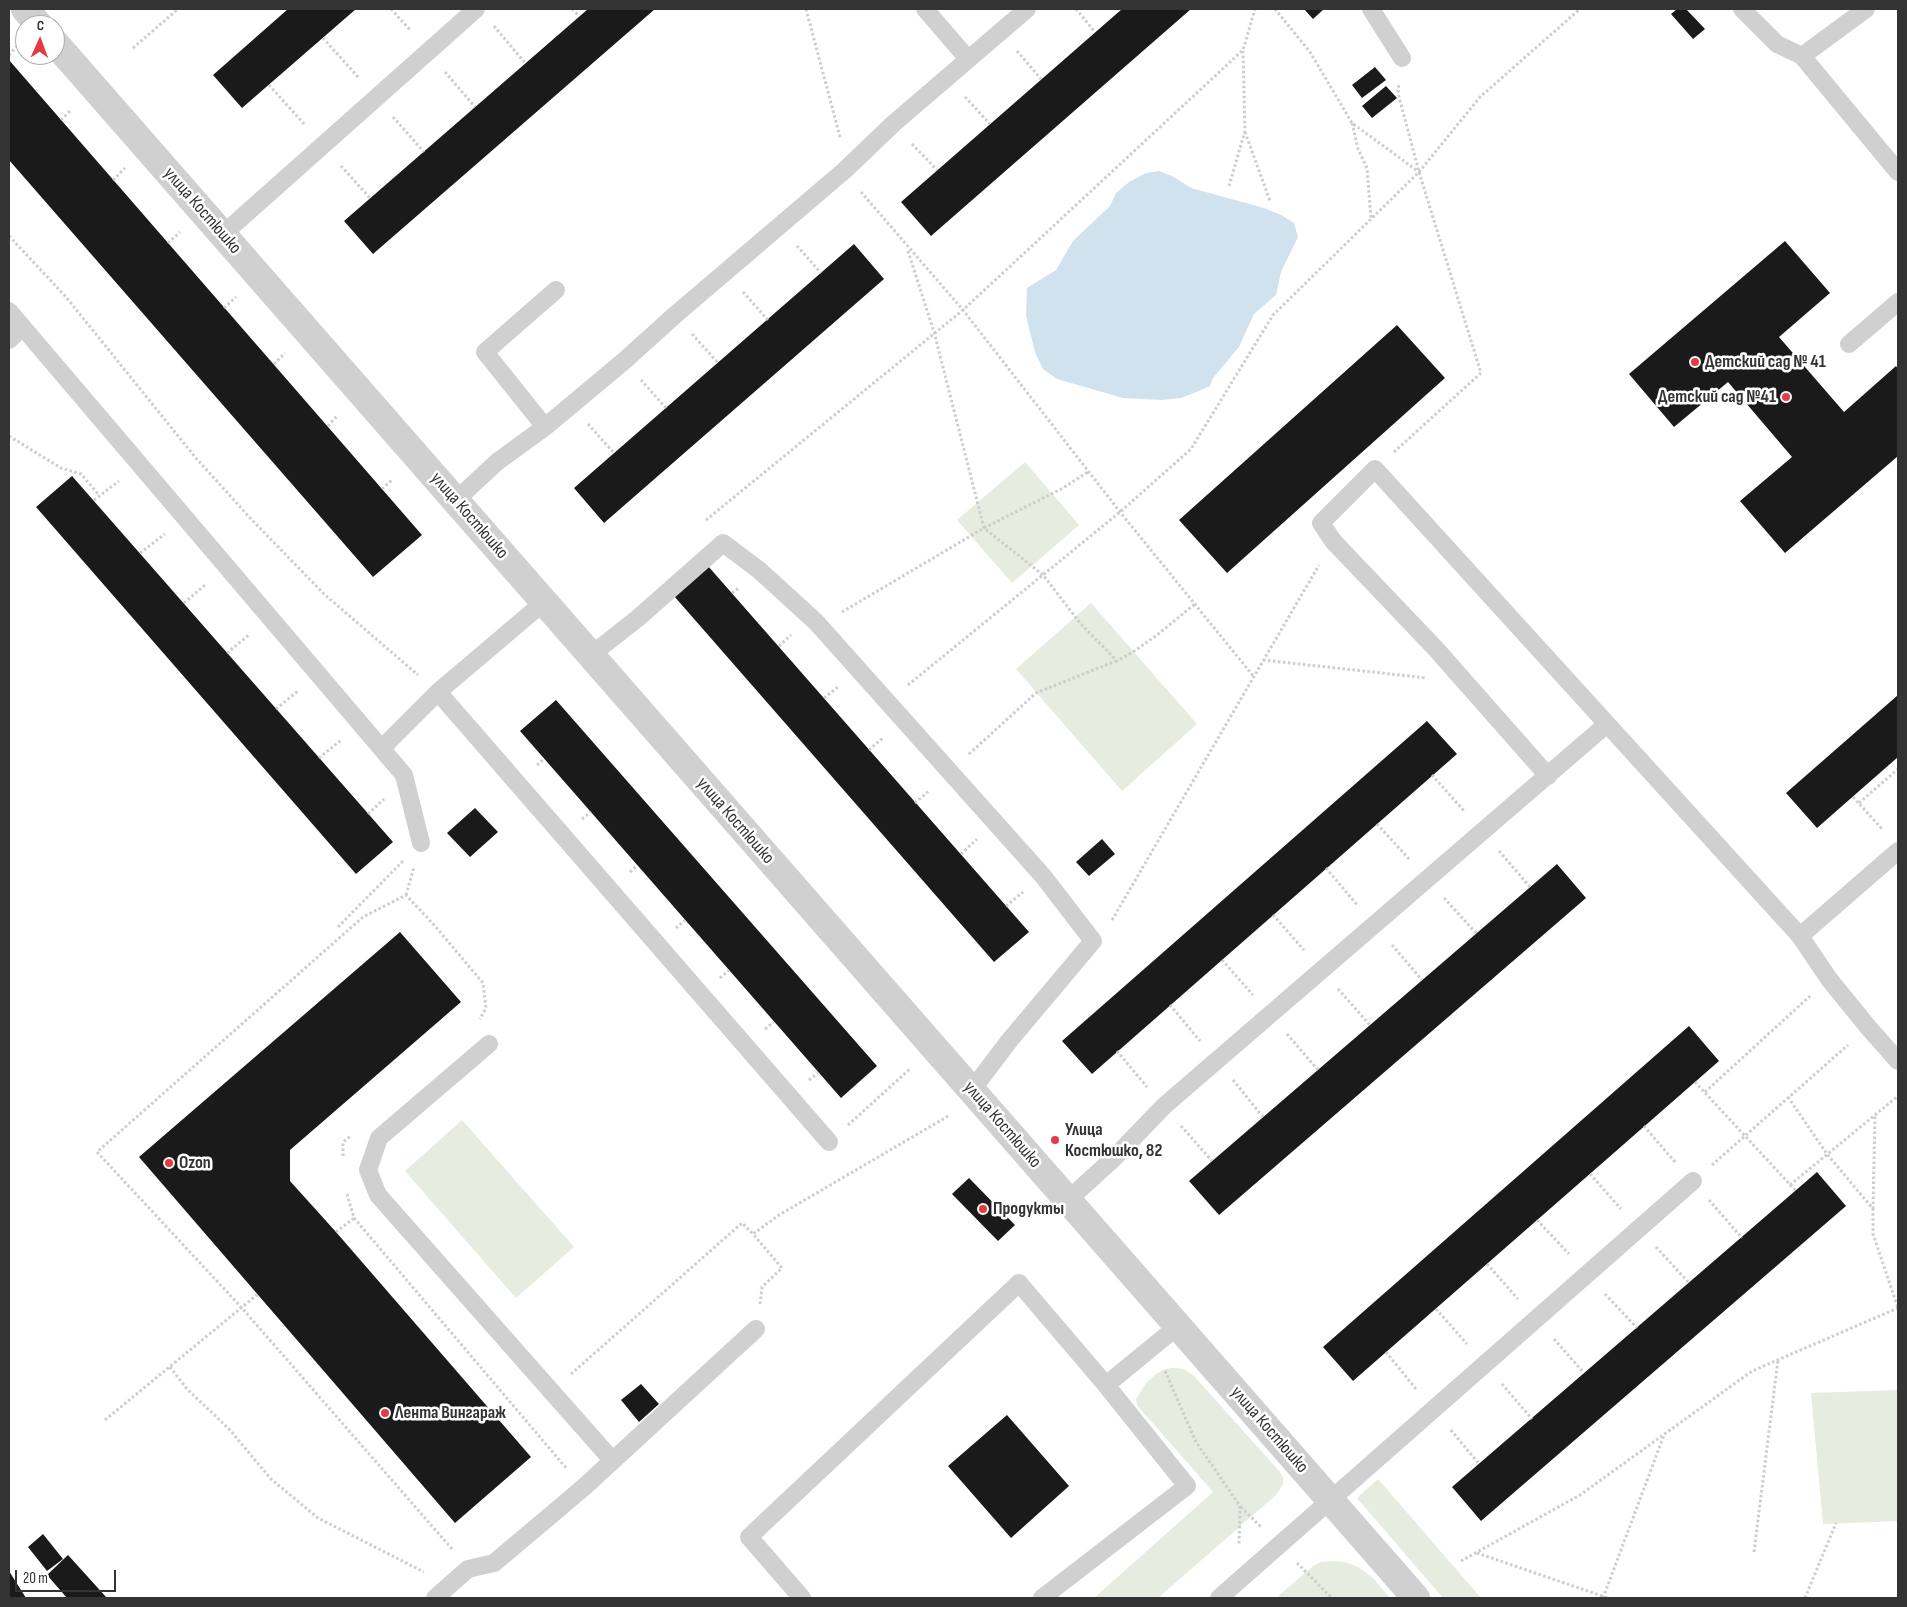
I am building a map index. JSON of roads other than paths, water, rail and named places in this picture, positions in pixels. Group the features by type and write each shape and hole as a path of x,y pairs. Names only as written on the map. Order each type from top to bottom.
{"street":[{"name":"улица Костюшко","path":"65,54 1416,1598"}],"lane":[{"path":"222,235 476,9"},
{"path":"925,9 968,60"},
{"path":"455,500 497,462 545,426 624,361 844,170 893,124 1027,9"},
{"path":"1371,9 1402,58"},
{"path":"1742,9 1777,44 1802,56 1898,172"},
{"path":"1802,56 1866,9"},
{"path":"545,426 485,352 556,290"},
{"path":"1849,344 1898,302"},
{"path":"9,311 404,775 421,843"},
{"path":"9,340 23,327"},
{"path":"1548,776 1456,672 1333,541 1321,523 1375,469 1800,936 1829,979 1898,1061"},
{"path":"591,655 638,618 723,543 759,570 816,622 1043,876 1092,941 1009,1041 972,1090"},
{"path":"382,748 438,692 544,602"},
{"path":"438,692 829,1142"},
{"path":"1068,1200 1114,1158 1164,1106 1607,724"},
{"path":"1800,936 1898,852"},
{"path":"489,1044 379,1138 368,1170 378,1195 612,1460"},
{"path":"1219,1598 1692,1182"},
{"path":"802,1598 749,1537 1019,1283 1106,1385 1187,1486 1042,1598"},
{"path":"1106,1385 1178,1326"},
{"path":"435,1598 468,1569 494,1563 584,1488 612,1460 756,1329"}],"water":[{"path":"1159,171 1172,176 1191,188 1264,208 1294,223 1298,237 1281,272 1276,295 1254,314 1239,347 1213,378 1210,386 1181,398 1162,400 1123,398 1057,379 1043,369 1035,352 1026,316 1027,288 1056,270 1073,241 1110,206 1116,193 1129,182 1146,173"}],"place":[{"name":"Детский сад № 41","path":"1695,362"},
{"name":"Детский сад №41","path":"1786,397"},
{"name":"Улица Костюшко, 82","path":"1055,1140"},
{"name":"Ozon","path":"169,1163"},
{"name":"Продукты","path":"983,1209"},
{"name":"Лента Вингараж","path":"385,1413"}]}
